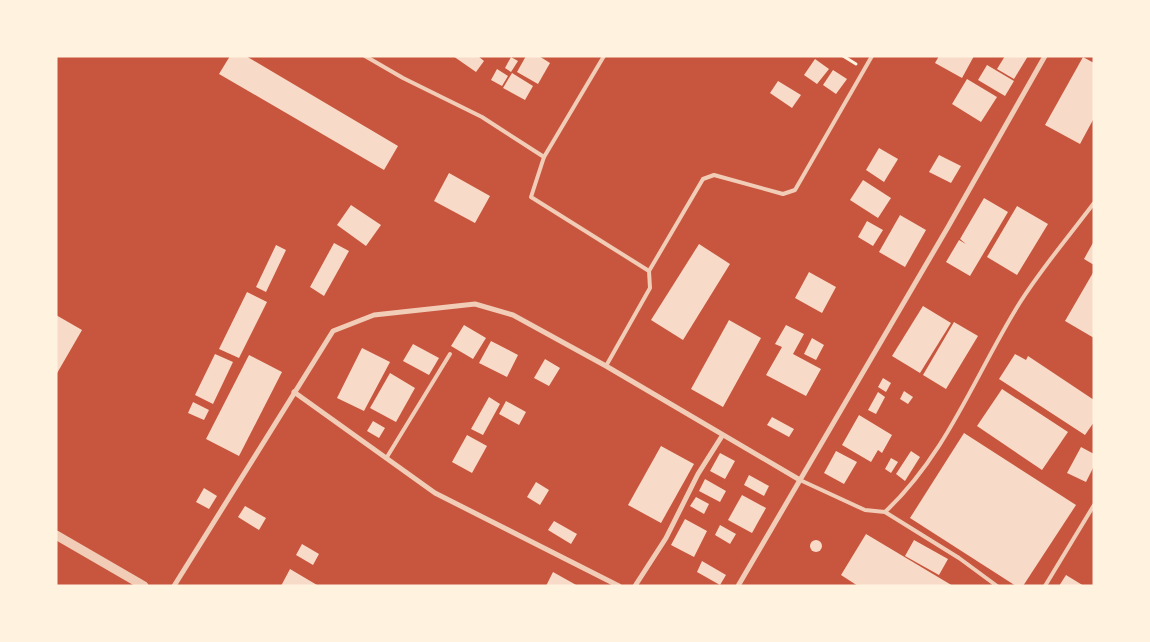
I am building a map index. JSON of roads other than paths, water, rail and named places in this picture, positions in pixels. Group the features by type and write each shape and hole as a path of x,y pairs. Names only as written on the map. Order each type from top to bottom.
{"street":[{"path":"738,586 1045,56"},
{"path":"174,586 332,332 374,315 475,304 513,315 606,366 722,436 800,480"},
{"path":"294,392 435,493 619,586"},
{"path":"635,586 666,538 698,474 722,436"},
{"path":"56,535 144,586"}],"lane":[{"path":"365,56 403,78 482,117 544,157"},
{"path":"604,56 544,157 531,197 648,271"},
{"path":"606,366 650,288 648,271 703,179 714,174 783,194 795,190 872,56"},
{"path":"886,512 904,495 948,436 1019,304 1094,203"},
{"path":"386,458 450,354"},
{"path":"800,480 865,510 886,512 959,558 997,586"},
{"path":"1045,586 1094,505"}]}
